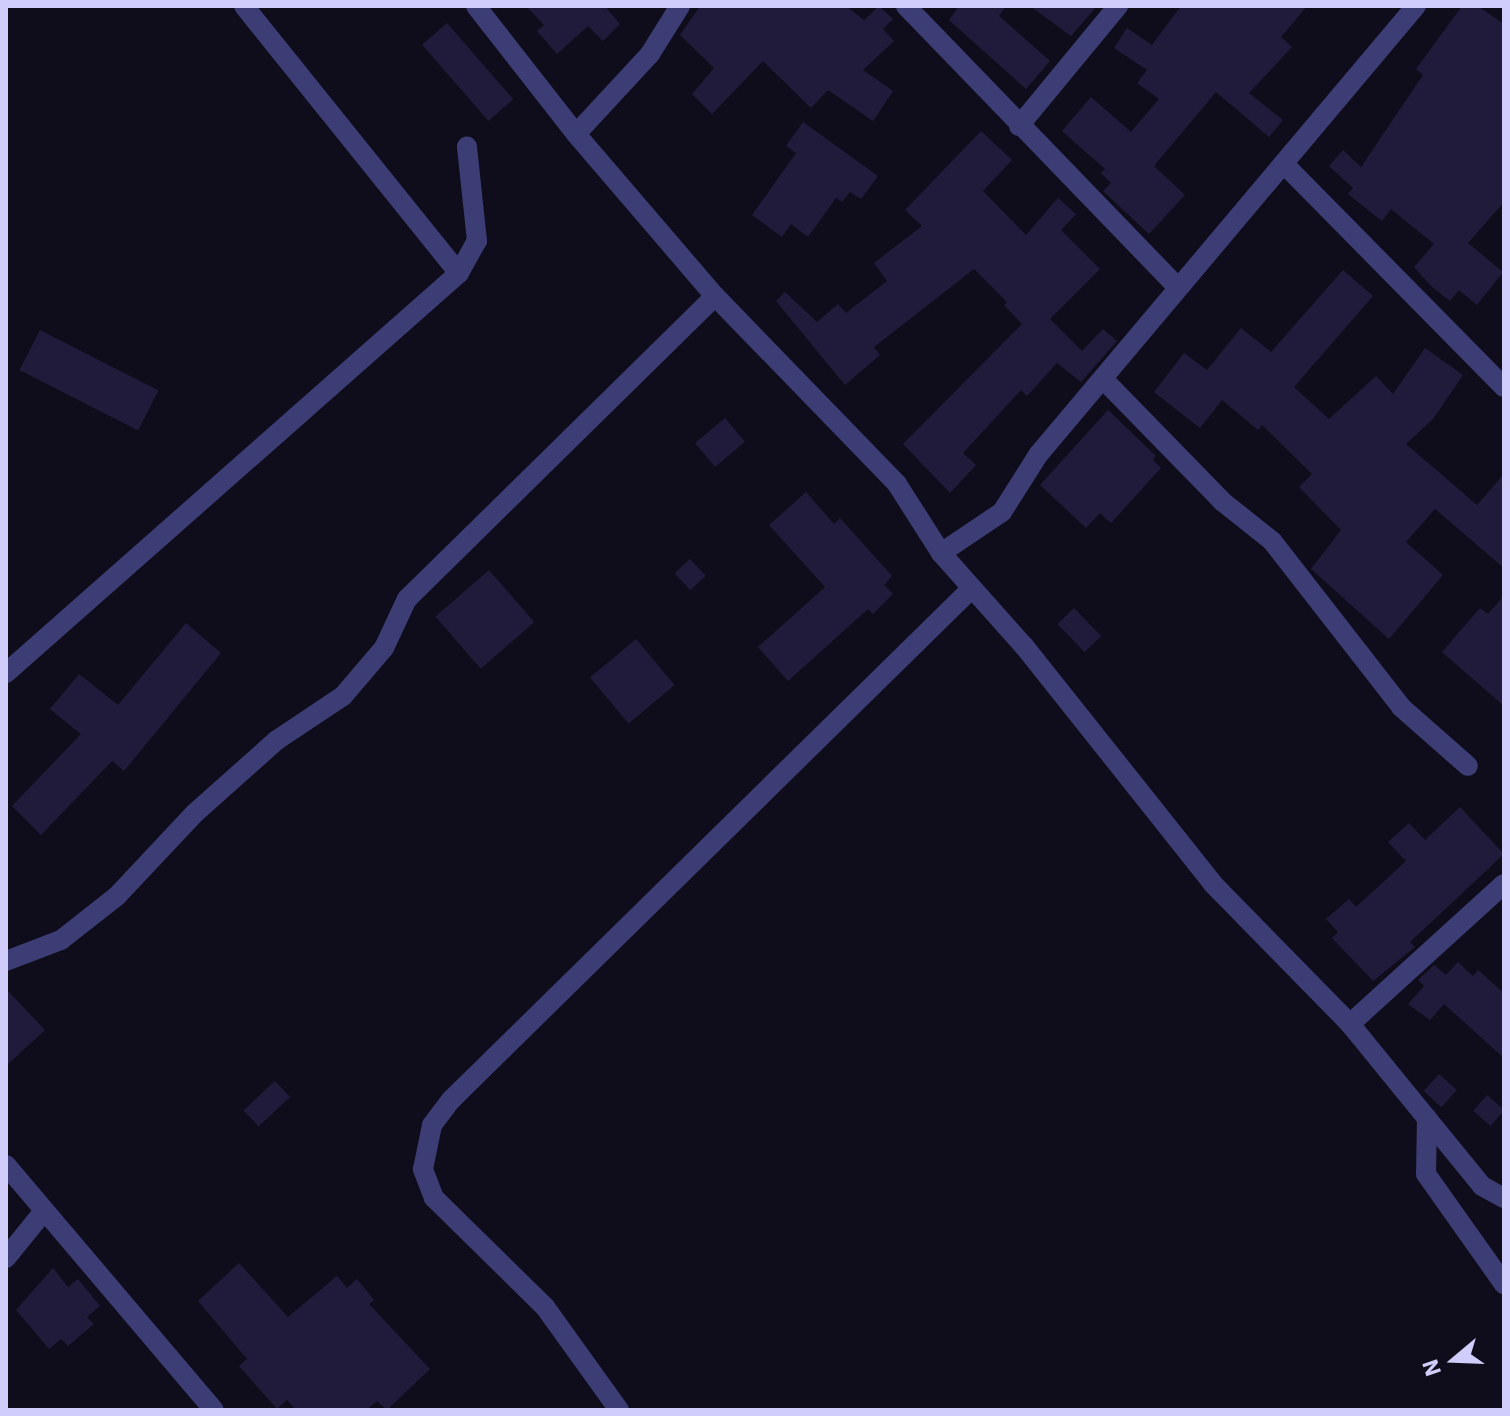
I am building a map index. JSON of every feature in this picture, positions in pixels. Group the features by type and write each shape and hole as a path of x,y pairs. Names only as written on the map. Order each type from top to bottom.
{"street":[{"path":"244,6 459,273"},
{"path":"476,6 576,134 715,296 897,484 941,553 1024,646 1213,884 1350,1024 1482,1186 1504,1198"},
{"path":"576,134 650,54 680,6"},
{"path":"906,6 1177,287"},
{"path":"1019,126 1118,6"},
{"path":"941,553 1002,512 1038,455 1105,381 1177,287 1285,165 1416,6"},
{"path":"6,673 459,273 477,241 467,147"},
{"path":"1285,165 1504,387"},
{"path":"6,961 61,940 117,896 195,813 277,740 343,696 384,648 407,599 715,296"},
{"path":"1105,381 1223,502 1272,541 1401,707 1468,766"},
{"path":"619,1410 545,1307 434,1198 423,1169 432,1125 451,1100 971,589"},
{"path":"1350,1024 1504,884"},
{"path":"1427,1118 1426,1174 1504,1284"},
{"path":"6,1165 214,1410"},
{"path":"6,1258 44,1211"}],"building":[{"path":"526,6 611,6 607,9 620,24 603,41 588,26 557,54 537,31 544,25"},
{"path":"700,6 846,6 864,20 879,6 893,19 883,29 894,41 863,70 893,91 873,121 828,90 811,108 763,61 712,114 692,94 714,68 680,35"},
{"path":"959,6 1006,6 999,16 1050,61 1026,89 949,20"},
{"path":"1030,6 1097,6 1071,36"},
{"path":"1181,6 1307,6 1281,37 1292,47 1249,93 1283,120 1269,137 1216,92 1154,166 1185,195 1149,234 1103,191 1111,183 1101,173 1105,169 1062,131 1091,97 1131,132 1159,99 1137,83 1147,70 1114,48 1127,28 1152,45"},
{"path":"1462,6 1478,6 1504,24 1504,202 1468,243 1503,272 1477,305 1459,290 1450,301 1432,287 1414,267 1434,244 1391,209 1382,221 1348,194 1353,188 1329,166 1343,150 1361,167 1423,75 1416,69"},
{"path":"447,23 513,99 488,121 422,45"},
{"path":"803,122 878,176 861,199 850,192 842,202 836,198 808,237 791,224 782,237 752,215 796,153 786,146"},
{"path":"981,131 1012,160 983,191 1026,235 1058,198 1076,214 1061,230 1100,269 1050,319 1082,351 1103,329 1117,341 1081,382 1057,363 1027,396 1021,390 963,453 976,465 950,493 903,444 1022,324 1004,305 1007,302 974,269 874,347 880,355 845,385 776,301 785,292 817,322 838,304 846,313 887,281 874,263 922,226 905,210"},
{"path":"1343,270 1373,296 1294,387 1329,419 1376,376 1393,394 1425,348 1463,375 1433,419 1406,444 1477,505 1504,474 1504,568 1435,509 1406,542 1443,575 1389,639 1311,569 1341,530 1299,487 1312,474 1262,425 1258,430 1222,400 1200,428 1154,392 1184,353 1207,370 1241,328 1271,352"},
{"path":"40,330 159,390 138,430 20,370"},
{"path":"1108,410 1156,456 1153,460 1161,468 1111,523 1100,513 1086,528 1040,485"},
{"path":"725,418 745,442 715,467 695,443"},
{"path":"806,492 834,524 840,518 892,576 884,585 893,594 873,614 868,609 788,681 758,647 825,587 769,525"},
{"path":"690,559 706,576 690,590 675,573"},
{"path":"489,570 534,622 481,669 435,617"},
{"path":"1504,596 1504,706 1442,652 1480,608 1488,614"},
{"path":"1074,608 1101,636 1085,652 1057,624"},
{"path":"186,623 221,653 124,771 112,761 41,835 12,806 81,734 50,709 79,674 118,705"},
{"path":"636,639 675,685 629,724 590,678"},
{"path":"1460,807 1504,854 1410,942 1415,947 1373,981 1332,938 1338,932 1326,919 1349,899 1356,907 1406,861 1388,842 1409,823 1425,840"},
{"path":"1458,962 1473,976 1478,970 1504,993 1504,1058 1444,1004 1430,1020 1408,1004 1424,986 1418,980 1434,965 1446,975"},
{"path":"6,989 45,1030 6,1066"},
{"path":"1439,1074 1457,1090 1441,1107 1424,1091"},
{"path":"275,1081 290,1097 259,1126 244,1110"},
{"path":"1487,1095 1504,1110 1491,1126 1473,1111"},
{"path":"239,1263 288,1317 337,1276 347,1288 357,1279 374,1300 369,1304 430,1369 387,1410 377,1401 366,1410 296,1410 287,1400 277,1409 239,1366 247,1359 198,1301"},
{"path":"53,1268 68,1287 78,1279 100,1306 87,1317 94,1324 68,1346 61,1339 49,1349 16,1310"}]}
